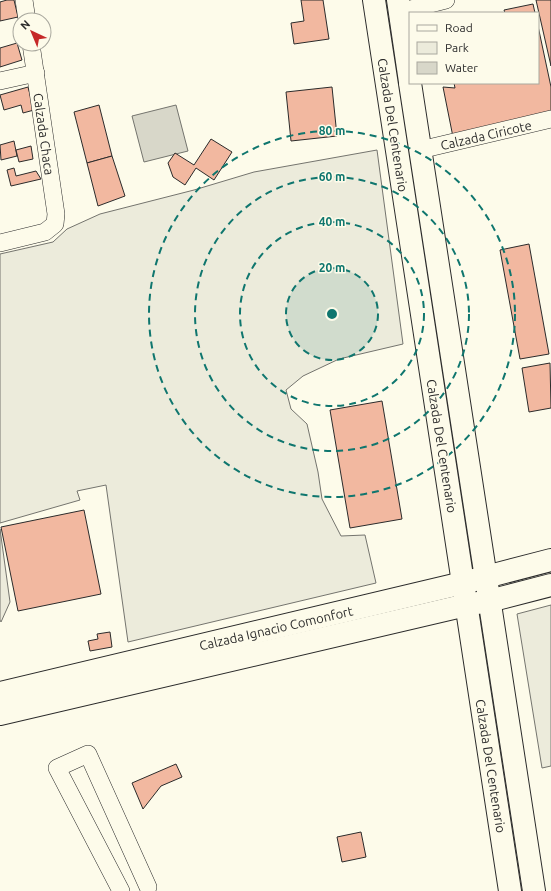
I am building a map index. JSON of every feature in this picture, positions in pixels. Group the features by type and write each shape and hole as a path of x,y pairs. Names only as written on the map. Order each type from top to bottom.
{"main road":[{"name":"Calzada Del Centenario","path":"374,0 510,891"},
{"name":"Calzada Del Centenario","path":"398,6 409,76"},
{"name":"Calzada Del Centenario","path":"410,84 534,891"},
{"name":"Calzada Ignacio Comonfort","path":"0,693 463,584 551,560"},
{"name":"Calzada Ignacio Comonfort","path":"0,714 466,605 489,601 551,585"}],"street":[{"path":"24,0 26,12"},
{"path":"398,6 446,0"},
{"name":"Calzada Chaca","path":"0,243 45,232 55,224 56,214 32,52"},
{"path":"0,81 36,73"},
{"name":"Calzada Ciricote","path":"420,150 551,119"},
{"path":"121,891 57,768 88,754 148,887"}],"green space":[{"path":"377,150 403,344 339,359 303,376 286,390 291,409 307,424 318,472 322,499 341,536 365,535 376,583 128,642 106,485 77,491 80,500 0,523 0,254 53,242 67,229 100,214 194,190 254,172"},
{"path":"0,529 10,602 1,622 0,620"},
{"path":"551,605 551,766 542,768 517,614"}],"water":[{"path":"176,105 188,151 144,162 132,116"}],"building":[{"path":"14,0 17,12 12,12 12,18 0,21 0,2"},
{"path":"301,0 323,0 329,39 294,44 291,23 304,21"},
{"path":"536,0 551,0 551,66 539,12"},
{"path":"533,4 535,12 505,12 504,10"},
{"path":"539,31 551,87 551,115 453,137 443,87 455,88 454,84 539,84"},
{"path":"12,44 12,52 20,52 22,60 0,67 0,48"},
{"path":"28,87 34,110 23,113 21,105 4,110 0,95"},
{"path":"332,87 337,136 291,141 286,92"},
{"path":"99,105 112,156 87,163 74,112"},
{"path":"211,139 232,152 214,180 196,168 185,185 173,177 168,163 175,153 194,165"},
{"path":"14,141 17,156 1,160 0,145"},
{"path":"31,146 33,159 19,162 16,150"},
{"path":"112,156 125,196 98,206 87,163"},
{"path":"14,168 16,176 36,171 41,179 11,186 7,170"},
{"path":"529,244 549,354 520,359 500,250"},
{"path":"550,363 551,408 529,412 522,368"},
{"path":"382,401 402,519 350,528 330,410"},
{"path":"84,510 101,594 18,611 1,527"},
{"path":"110,632 112,647 90,651 88,641 98,639 97,634"},
{"path":"176,764 182,777 161,786 143,809 132,783"},
{"path":"361,832 366,857 342,862 337,837"}]}
